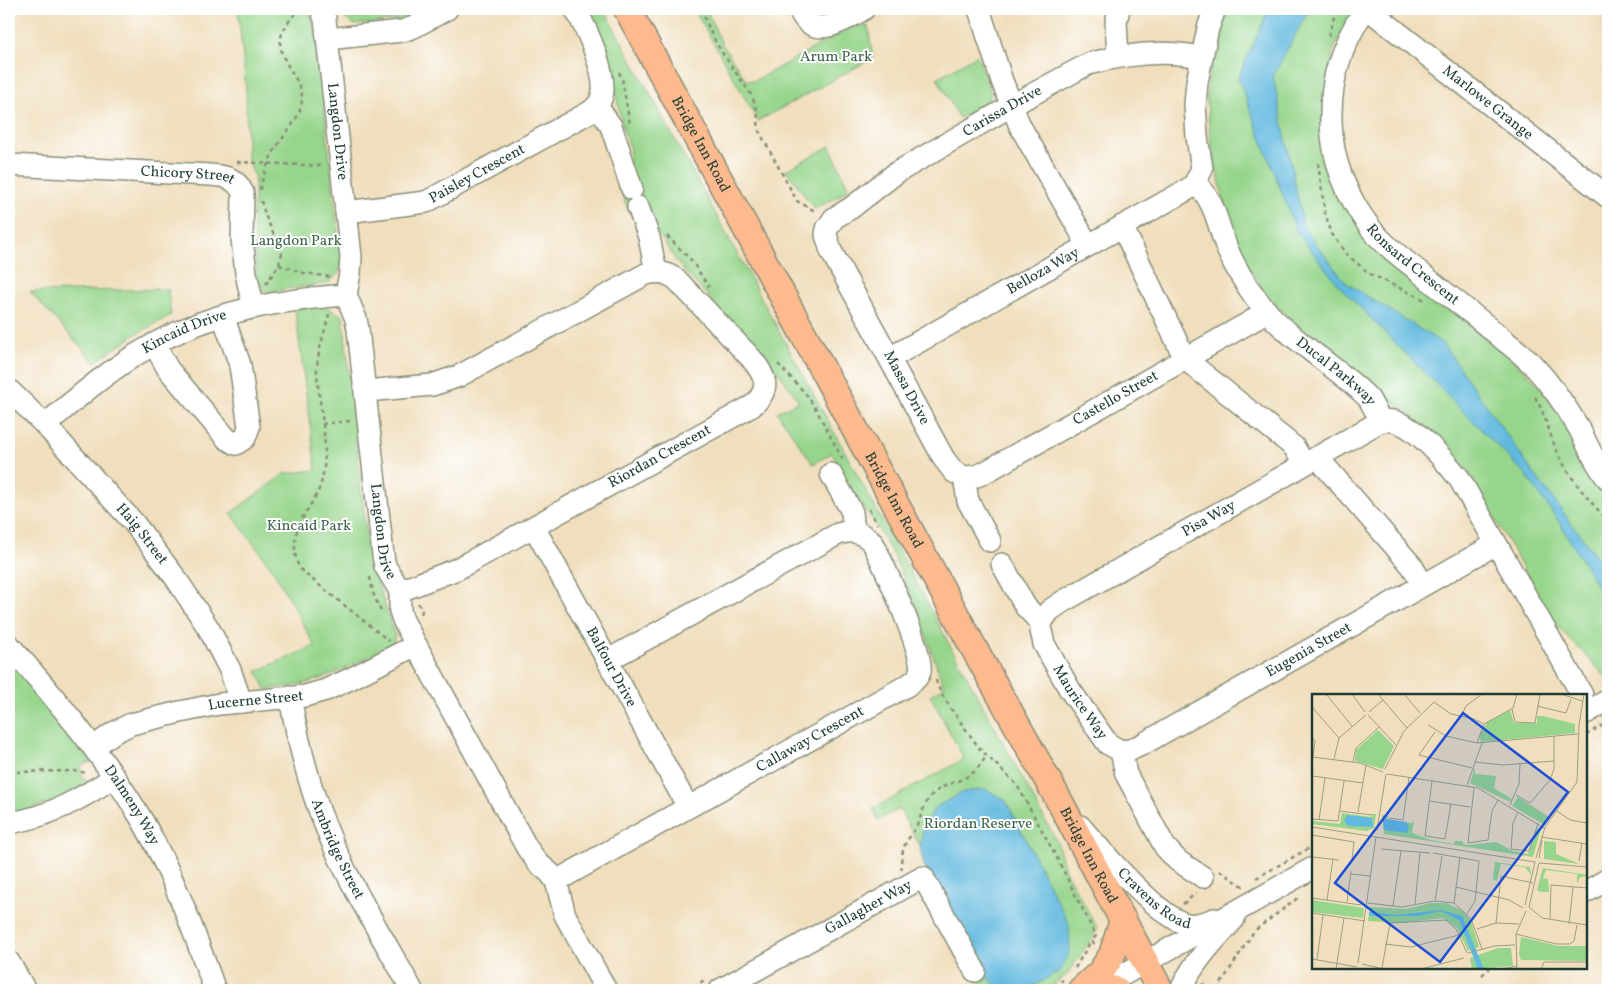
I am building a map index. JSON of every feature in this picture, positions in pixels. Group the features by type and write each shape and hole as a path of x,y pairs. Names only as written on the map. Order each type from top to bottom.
{"main road":[{"name":"Bridge Inn Road","path":"627,9 938,582 1061,804 1160,990"},
{"path":"1090,984 1112,955 1123,920"}],"street":[{"path":"325,19 402,31 414,27 447,9"},
{"path":"366,391 432,384 459,376 640,277 656,272 649,237 611,126 597,106 602,97 603,85 598,62 592,41 575,9"},
{"path":"799,9 801,14 811,23 826,27 841,23 864,9"},
{"path":"979,9 1011,106 1024,134 1088,245"},
{"path":"1118,56 1116,22 1119,9"},
{"path":"1195,183 1202,169 1197,137 1195,104 1200,57 1215,9"},
{"name":"Marlowe Grange","path":"1366,9 1608,197"},
{"name":"Ronsard Crescent","path":"1366,9 1350,32 1341,52 1330,103 1331,134 1336,160 1344,184 1354,204 1372,231 1390,248 1530,362 1552,387 1571,415 1608,479"},
{"name":"Langdon Drive","path":"325,19 351,257 350,273 335,287 356,319 358,329 383,555 385,566 400,591 400,610 407,650 527,848 538,863 556,881"},
{"name":"Carissa Drive","path":"830,224 908,164 1088,64 1118,56 1168,52 1200,57"},
{"name":"Paisley Crescent","path":"346,212 426,202 588,113 597,106"},
{"name":"Chicory Street","path":"9,165 226,176 234,180 240,186 243,193 242,239 246,274 253,306"},
{"name":"Belloza Way","path":"890,358 1190,188 1195,183"},
{"name":"Ducal Parkway","path":"1195,183 1203,189 1212,204 1220,231 1236,268 1251,292 1266,310 1293,336 1363,393 1369,399 1381,421 1391,420 1400,423 1437,453 1459,478 1584,694"},
{"name":"Massa Drive","path":"830,224 827,242 831,251 944,459 954,472 964,477"},
{"path":"1122,226 1185,359 1311,461 1412,566 1423,585"},
{"name":"Riordan Crescent","path":"400,591 458,569 752,406 759,400 765,389 760,369 676,279 666,272 656,272"},
{"name":"Kincaid Drive","path":"45,425 122,363 154,344 201,322 253,306 297,299 335,287"},
{"name":"Castello Street","path":"964,477 977,476 989,470 1252,321 1266,310"},
{"path":"154,344 168,369 227,439 236,444 246,438 249,428 240,365 224,316"},
{"name":"Haig Street","path":"9,390 45,425 134,523 175,577 213,637 230,670 241,702"},
{"name":"Pisa Way","path":"1041,622 1049,610 1062,602 1381,421"},
{"path":"608,660 838,534 854,531 852,512 831,474"},
{"path":"964,477 968,501 990,541"},
{"name":"Balfour Drive","path":"534,527 688,807"},
{"name":"Callaway Crescent","path":"556,881 908,686 915,680 920,671 920,657 914,639 873,543 865,535 854,531"},
{"name":"Eugenia Street","path":"1121,751 1130,750 1143,744 1496,544"},
{"path":"1002,564 1025,606 1041,622"},
{"name":"Maurice Way","path":"1041,622 1044,644 1070,690 1108,744 1121,751 1126,774 1165,847 1178,861 1209,872"},
{"name":"Dalmeny Way","path":"9,645 94,747 108,782 142,820 171,876 215,990"},
{"name":"Lucerne Street","path":"94,747 113,733 131,724 219,704 305,696 326,690 407,650"},
{"name":"Ambridge Street","path":"290,697 298,740 307,773 325,825 341,861 412,990"},
{"path":"9,823 52,812 81,799 108,782"},
{"name":"Cravens Road","path":"1061,804 1135,885 1171,917 1190,924 1204,923 1246,906"},
{"name":"Cravens Road","path":"1090,984 1146,962 1312,869"},
{"name":"Gallagher Way","path":"720,990 923,877 975,971"},
{"path":"1587,891 1608,879"},
{"path":"556,881 565,915 606,990"},
{"name":"Cravens Road","path":"1180,990 1188,975 1210,946 1246,906"},
{"path":"9,962 25,990"}],"path":[{"path":"265,289 279,265 282,253 266,217 261,198 262,179 280,141 298,116 302,105 300,88 284,59 280,42 285,27 299,9"},
{"path":"701,9 721,51 755,102 759,131 797,201 815,211 826,205 830,224"},
{"path":"237,162 324,166 324,175"},
{"path":"279,265 304,273 335,287"},
{"path":"334,270 335,287 317,366 324,449 323,476 318,492 300,520 296,530 294,542 297,564 304,573 394,646 407,650"},
{"path":"322,424 369,419"},
{"path":"1587,734 1608,722"},
{"path":"910,884 901,867 902,857 905,846 926,803 935,792 968,777 981,765 986,756"},
{"path":"9,772 76,771 93,775 108,782"},
{"path":"1209,872 1243,886 1312,847"},
{"path":"1218,990 1254,931 1304,894"},
{"path":"1047,990 1090,984 1091,941"},
{"path":"1482,975 1489,969"}],"green space":[{"name":"Langdon Park","path":"238,9 309,9 316,34 341,260 339,273 329,283 267,292 257,283 253,217 255,179 247,156 246,90"},
{"path":"343,9 426,9 408,19 354,25 345,18"},
{"name":"Riordan Reserve","path":"588,9 604,9 1057,842 1066,872 1098,929 1068,974 1046,990 972,990 970,988 993,974 899,809 878,820 873,809 964,759 930,695 944,687 908,587 879,530 832,453 813,464 777,412 799,401 776,369 678,264 659,234 628,210 622,192 630,150 622,125 611,67 598,28"},
{"name":"Arum Park","path":"694,9 706,9 722,44 746,80 754,81 856,25 868,26 873,58 758,121"},
{"path":"1228,9 1355,9 1332,53 1334,185 1538,384 1564,418 1608,498 1608,676 1606,677 1560,629 1539,597 1468,471 1436,435 1297,326 1267,296 1245,261 1234,234 1222,193 1211,142 1206,94 1213,54"},
{"path":"977,55 991,93 987,102 959,118 937,78"},
{"path":"830,146 849,189 815,209 786,170"},
{"path":"168,289 171,315 133,336 95,362 30,292"},
{"name":"Kincaid Park","path":"324,306 343,316 365,524 371,563 395,636 392,644 331,675 300,684 266,689 257,671 315,646 274,572 231,513 284,474 316,470 295,309"},
{"path":"9,658 94,760 81,766 82,777 92,784 79,793 9,816"}],"water":[{"path":"1269,9 1309,9 1273,76 1304,228 1346,283 1442,343 1532,471 1608,572 1608,604 1557,519 1526,475 1340,287 1297,232 1238,78"},
{"path":"986,789 1006,801 1069,924 1070,949 1061,970 1027,990 1000,990 988,977 963,930 944,903 924,866 920,847 924,824 936,807 963,792"}]}
